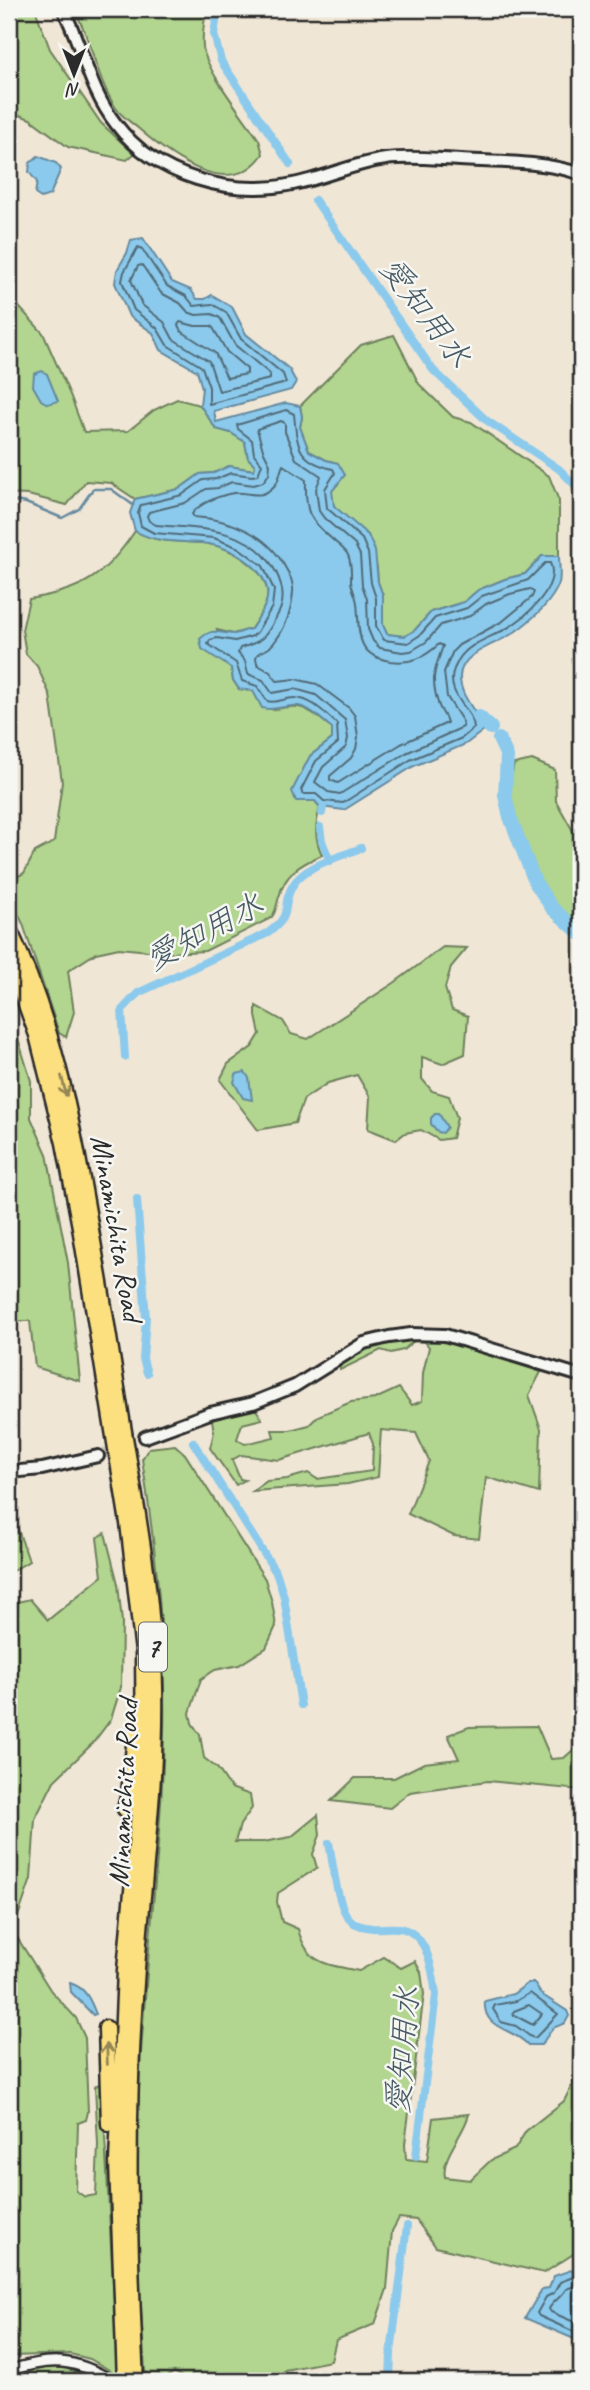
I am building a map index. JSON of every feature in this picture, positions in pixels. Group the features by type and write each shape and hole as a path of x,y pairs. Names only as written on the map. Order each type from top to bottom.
{"highway":[{"name":"Minamichita Road","path":"9,929 49,1031 76,1141 140,1525 153,1646 155,1689 152,1795 136,1980 128,2163 136,2381"},
{"name":"Minamichita Road","path":"9,958 37,1034 65,1143 126,1509 143,1652 144,1756 124,1984 117,2162 125,2381"},
{"path":"125,1809 136,1730 137,1661 143,1652"},
{"path":"106,2028 112,2208 117,2219"}],"main road":[{"path":"63,9 71,23 96,94 118,127 142,150 161,162 202,180 233,188 282,186 354,165 400,158 548,166 581,174"},
{"path":"145,1437 210,1413 253,1403 295,1386 364,1343 411,1334 444,1335 581,1376"},
{"path":"9,1472 42,1469 98,1456"}],"street":[{"path":"9,2371 38,2363 70,2362 94,2370 112,2381"}],"green space":[{"path":"9,9 35,9 50,49 101,123 134,154 127,160 68,147 30,119 9,111"},
{"path":"74,9 207,9 203,37 206,57 218,81 259,140 263,154 249,168 234,174 217,174 200,170 152,140 124,117 109,97"},
{"path":"9,290 10,297 43,333 84,432 128,431 154,410 177,399 200,405 216,429 231,433 245,442 248,458 255,465 254,470 229,466 214,473 200,474 179,489 135,499 111,483 86,481 67,505 28,495 9,494"},
{"path":"394,335 419,384 453,417 471,422 549,476 559,501 559,556 542,556 525,574 478,590 464,602 431,612 405,637 387,634 383,625 383,596 368,535 334,507 331,491 338,484 338,463 309,451 300,427 300,406 361,345"},
{"path":"135,531 162,540 209,544 227,549 244,559 264,581 267,600 251,629 233,634 217,630 233,680 239,689 253,691 273,710 292,707 305,709 332,728 332,739 310,756 315,801 320,807 316,831 322,855 301,866 285,882 271,918 205,951 169,953 119,948 96,953 68,971 74,1012 66,1037 59,1033 23,924 9,893 9,881 24,873 35,852 54,842 62,782 50,695 37,666 26,654 22,630 29,599 64,591 91,579 113,560"},
{"path":"532,760 555,770 556,801 581,845 581,930 554,905 539,878 515,818 508,793 514,764"},
{"path":"443,947 467,948 451,967 445,988 452,1010 468,1016 465,1054 442,1064 422,1057 422,1079 432,1091 449,1096 457,1118 452,1138 439,1140 421,1130 405,1133 396,1140 368,1129 370,1097 357,1075 328,1083 304,1099 295,1123 258,1130 220,1080 228,1064 252,1047 260,1034 256,1006 283,1021 291,1034 308,1039 394,983"},
{"path":"9,1009 31,1081 31,1118 47,1154 68,1263 80,1381 35,1367 30,1321 9,1321"},
{"path":"439,1336 541,1372 529,1395 541,1429 539,1493 486,1477 479,1539 454,1536 408,1514 429,1461 416,1433 381,1430 378,1477 348,1484 253,1491 267,1481 308,1473 317,1479 372,1471 373,1444 369,1433 279,1460 241,1455 232,1460 240,1479 245,1480 236,1485 210,1448 214,1432 212,1420 255,1408 262,1419 242,1424 237,1439 245,1444 274,1437 272,1430 290,1430 309,1425 318,1416 351,1402 375,1399 399,1388 412,1405 422,1401 423,1373 429,1347 425,1342 414,1341 403,1350 391,1353 381,1350 340,1370 339,1363 369,1345 411,1337"},
{"path":"175,1445 185,1454 265,1579 276,1626 266,1648 239,1665 215,1670 201,1679 190,1713 192,1723 200,1735 204,1758 218,1769 231,1788 250,1795 252,1808 240,1825 235,1842 263,1842 291,1837 318,1815 320,1835 313,1854 317,1868 278,1893 277,1902 282,1922 298,1929 302,1941 313,1957 328,1964 359,1971 384,1957 401,1968 415,1961 421,1972 424,1994 405,2144 406,2159 427,2161 433,2118 469,2114 446,2161 445,2177 470,2180 491,2160 515,2149 526,2131 564,2101 573,2083 574,2053 581,2057 581,2249 544,2273 436,2247 416,2220 399,2218 392,2231 387,2289 375,2324 336,2340 331,2361 285,2370 276,2381 189,2381 174,2372 162,2381 155,2381 145,2371 138,2242 138,2112 162,1781 164,1699 159,1596 142,1459 149,1448"},
{"path":"9,1504 29,1561 9,1573"},
{"path":"105,1533 118,1584 122,1622 121,1687 111,1719 93,1743 54,1781 35,1819 31,1879 13,1931 51,1991 76,2018 85,2038 88,2112 86,2120 78,2123 76,2191 85,2197 96,2195 98,2144 95,2087 102,2081 118,2375 90,2359 70,2354 12,2356 9,2366 9,1882 12,1842 9,1840 9,1604 30,1599 48,1620 102,1576 97,1538"},
{"path":"537,1726 551,1759 564,1758 581,1743 581,1790 488,1781 410,1792 390,1808 331,1801 355,1778 394,1778 424,1763 459,1759 448,1735 469,1727"},
{"path":"60,2366 93,2381 9,2381 9,2367"}],"water":[{"path":"38,156 56,163 61,169 50,195 41,198 35,194 37,182 29,172 30,163"},
{"path":"143,238 172,282 191,290 197,299 212,295 232,307 246,334 289,369 296,382 291,390 214,411 216,422 286,403 300,406 300,427 309,451 338,463 345,475 332,491 334,506 368,535 375,551 378,582 383,596 383,625 387,634 405,636 415,630 431,612 464,602 478,590 525,574 542,556 559,556 559,583 546,605 512,634 472,656 462,669 460,677 463,691 484,730 466,744 414,766 344,810 320,807 315,801 296,801 292,791 310,756 332,739 332,728 313,712 302,707 262,708 253,691 239,689 233,680 231,668 202,649 200,639 209,633 234,634 251,629 267,600 267,589 259,572 244,559 218,546 162,540 135,531 130,513 135,499 179,489 200,474 214,473 229,466 254,470 255,465 248,458 245,442 231,433 216,429 200,405 202,388 197,371 161,350 153,333 129,316 115,283 117,270 131,240"},
{"path":"42,371 47,374 58,401 48,404 41,400 33,386 34,374"},
{"path":"245,1072 249,1078 252,1100 243,1098 234,1082 236,1074"},
{"path":"439,1114 447,1127 443,1133 438,1132 431,1124 431,1118"},
{"path":"70,1983 84,1991 96,2014 93,2015 71,1992"},
{"path":"528,1983 534,1983 541,1994 567,2011 569,2016 565,2023 553,2028 541,2045 528,2045 494,2023 485,2011 485,2001 513,1994"},
{"path":"581,2258 581,2342 525,2318 542,2289 549,2288 554,2276 577,2268"}],"waterway":[{"name":"愛知用水","path":"218,9 214,34 221,61 290,164"},
{"name":"愛知用水","path":"315,200 433,370 486,420 559,469 581,491"},
{"path":"9,500 26,503 62,518 79,509 93,489 111,489 133,505"},
{"path":"479,717 491,728"},
{"path":"499,739 507,756 505,795 510,817 535,882 552,908 581,934"},
{"name":"愛知用水","path":"322,813 323,808"},
{"name":"愛知用水","path":"320,827 330,861"},
{"name":"愛知用水","path":"125,1057 122,1010 138,993 268,933 285,915 289,893 299,878 314,867 361,848"},
{"name":"愛知用水","path":"137,1199 146,1318 143,1359 147,1373"},
{"name":"愛知用水","path":"193,1442 277,1574 284,1597 301,1705"},
{"name":"愛知用水","path":"329,1843 339,1896 346,1915 363,1927 400,1928 412,1933 424,1948 431,1967 436,1995 416,2156"},
{"name":"愛知用水","path":"390,2381 407,2226"}],"tunnel":[{"path":"98,1456 145,1437"}]}
